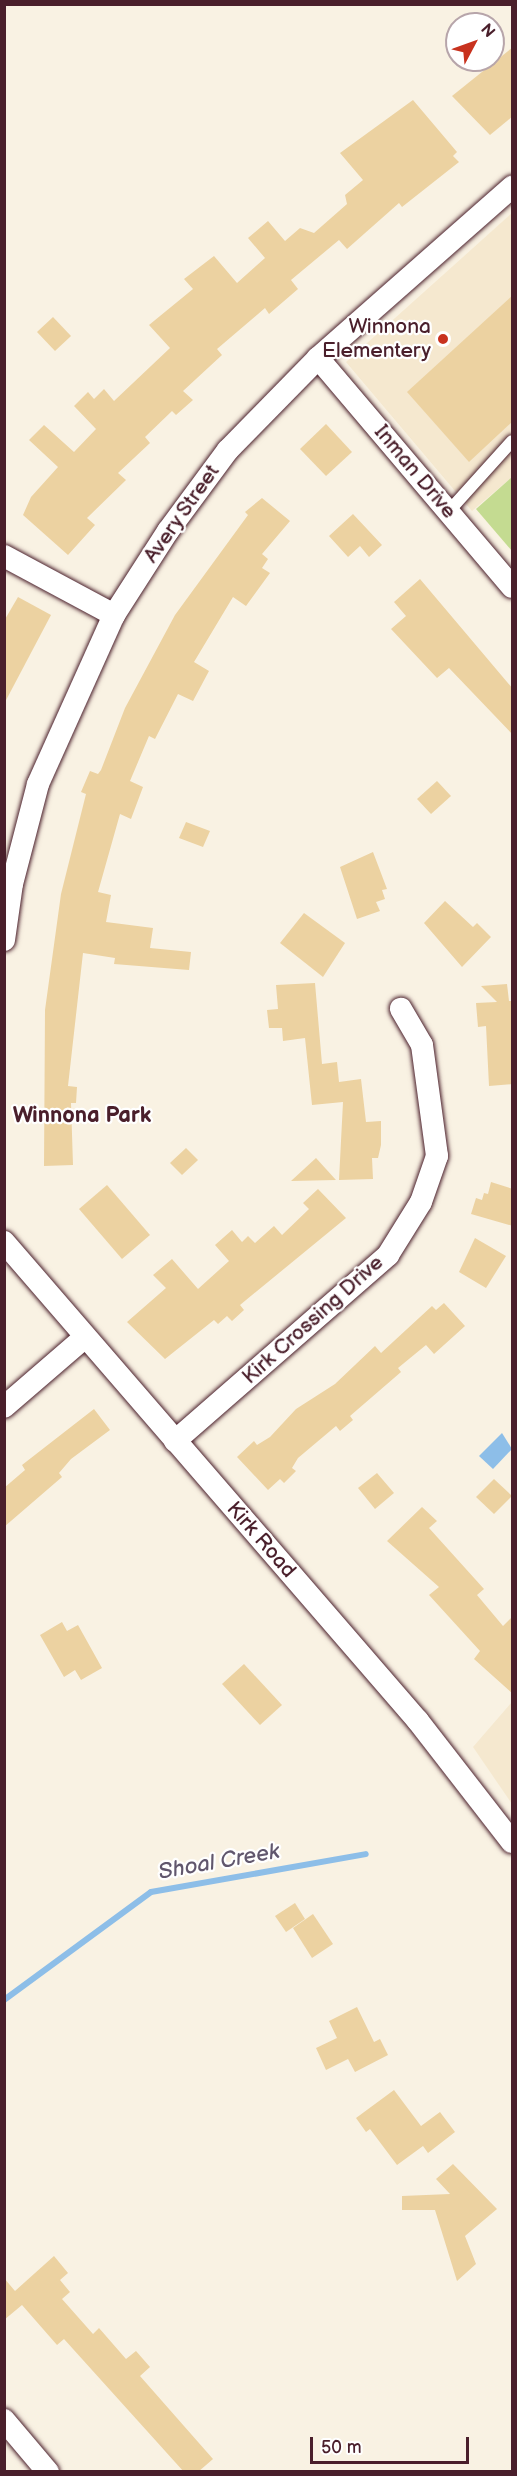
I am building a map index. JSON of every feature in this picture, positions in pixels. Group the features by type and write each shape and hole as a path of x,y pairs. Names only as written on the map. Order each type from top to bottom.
{"street":[{"name":"Avery Street","path":"4,940 12,884 38,784 114,615 228,450 318,358 513,188"},
{"name":"Inman Drive","path":"318,358 513,587"},
{"path":"4,556 114,615"},
{"name":"Kirk Crossing Drive","path":"175,1442 387,1255 421,1202 437,1156 422,1045 400,1009"},
{"name":"Kirk Road","path":"4,1242 418,1721 513,1842"},
{"path":"4,1407 85,1337"},
{"path":"4,2420 48,2472"}],"lane":[{"path":"448,511 513,441"}],"shaded area":[{"name":"Winnona Elementery","path":"512,213 512,477 472,511 346,362"},
{"path":"512,1702 512,1804 473,1747"}],"green space":[{"path":"512,477 512,551 476,509"}],"water":[{"path":"502,1433 512,1449 493,1469 479,1456"}],"building":[{"path":"513,47 513,116 490,135 452,96 482,72 505,72 505,53"},
{"path":"413,100 457,152 453,156 459,162 402,207 399,203 347,249 339,240 291,280 298,289 269,314 265,308 217,349 222,355 183,391 193,400 176,415 172,411 145,437 150,443 118,473 126,480 87,518 95,525 68,555 23,515 31,497 58,467 29,440 44,425 74,452 96,429 74,406 88,392 94,399 104,389 114,401 170,348 149,325 193,289 184,279 214,256 237,283 265,258 248,238 268,221 285,241 300,228 314,233 347,204 345,195 363,180 340,153"},
{"path":"513,295 513,421 469,462 407,392"},
{"path":"53,317 71,336 55,351 37,332"},
{"path":"326,424 352,452 326,476 300,449"},
{"path":"262,498 290,521 262,554 268,559 262,568 270,573 246,606 233,597 194,662 209,671 193,701 178,694 155,739 149,736 130,781 143,787 131,819 120,814 98,892 111,895 106,922 153,928 150,948 191,952 189,970 114,964 115,958 83,953 68,1086 77,1087 76,1103 71,1103 73,1165 44,1166 45,1010 61,894 86,794 81,792 90,771 98,774 101,770 125,708 175,615 248,515 245,512"},
{"path":"353,514 382,545 369,557 360,546 348,557 329,536"},
{"path":"420,579 513,689 513,735 449,668 437,678 391,629 406,616 394,602"},
{"path":"18,597 51,615 4,704 4,621"},
{"path":"437,781 451,796 431,814 417,799"},
{"path":"186,822 210,831 203,847 179,838"},
{"path":"373,852 387,889 382,890 385,899 376,902 380,911 357,919 340,867"},
{"path":"445,901 473,927 477,923 491,937 462,967 424,923"},
{"path":"304,913 345,943 323,977 280,943"},
{"path":"315,983 322,1064 337,1062 339,1082 361,1079 366,1122 381,1121 381,1145 378,1158 372,1158 373,1179 339,1180 343,1102 312,1105 305,1038 283,1041 282,1028 269,1028 267,1010 278,1009 276,985"},
{"path":"507,984 509,1001 513,1001 513,1084 489,1086 486,1026 478,1027 476,1003 497,1002 481,986"},
{"path":"186,1148 198,1160 182,1175 170,1163"},
{"path":"316,1158 336,1180 291,1181"},
{"path":"491,1182 513,1189 513,1226 471,1214 476,1198 482,1200 484,1193 488,1194"},
{"path":"107,1185 150,1235 122,1259 79,1209"},
{"path":"318,1189 346,1218 240,1305 244,1310 232,1321 227,1316 218,1324 214,1320 165,1359 127,1322 166,1288 153,1275 172,1259 198,1289 229,1261 215,1245 232,1230 242,1242 248,1236 255,1243 274,1226 282,1235 309,1209 303,1203"},
{"path":"475,1238 506,1256 486,1288 459,1272"},
{"path":"444,1303 465,1326 434,1354 426,1345 398,1368 401,1372 350,1416 353,1420 340,1431 336,1426 298,1458 292,1468 296,1471 284,1483 280,1479 268,1490 237,1457 254,1441 257,1445 270,1437 296,1409 335,1384 375,1346 381,1353 432,1306 436,1310"},
{"path":"94,1409 110,1430 71,1459 59,1473 62,1477 4,1527 4,1488 25,1470 22,1465"},
{"path":"377,1473 394,1493 375,1509 358,1488"},
{"path":"494,1479 512,1496 494,1514 476,1497"},
{"path":"422,1507 437,1521 429,1528 484,1589 477,1595 503,1626 513,1616 513,1694 474,1659 480,1651 429,1595 439,1587 387,1541"},
{"path":"62,1622 67,1631 78,1625 102,1668 81,1680 75,1670 64,1677 40,1635"},
{"path":"244,1664 282,1705 260,1725 222,1684"},
{"path":"295,1903 305,1919 286,1932 275,1916"},
{"path":"313,1914 333,1944 312,1958 293,1928"},
{"path":"357,2007 374,2042 380,2039 388,2055 355,2072 348,2059 326,2070 316,2048 337,2038 329,2021"},
{"path":"394,2090 421,2126 440,2112 455,2132 428,2153 423,2146 397,2165 370,2129 366,2132 356,2118"},
{"path":"453,2164 497,2209 465,2236 476,2264 457,2281 435,2210 402,2210 402,2196 450,2194 436,2179"},
{"path":"54,2256 68,2273 60,2280 70,2292 62,2299 93,2334 99,2328 126,2359 136,2351 150,2367 140,2376 213,2459 198,2472 184,2472 64,2339 57,2345 22,2305 4,2320 4,2278 15,2291"}],"waterway":[{"name":"Shoal Creek","path":"4,2000 151,1892 366,1854"}],"place":[{"name":"Winnona Elementery","path":"443,339"}],"district":[{"name":"Winnona Park","path":"82,1116"}]}
